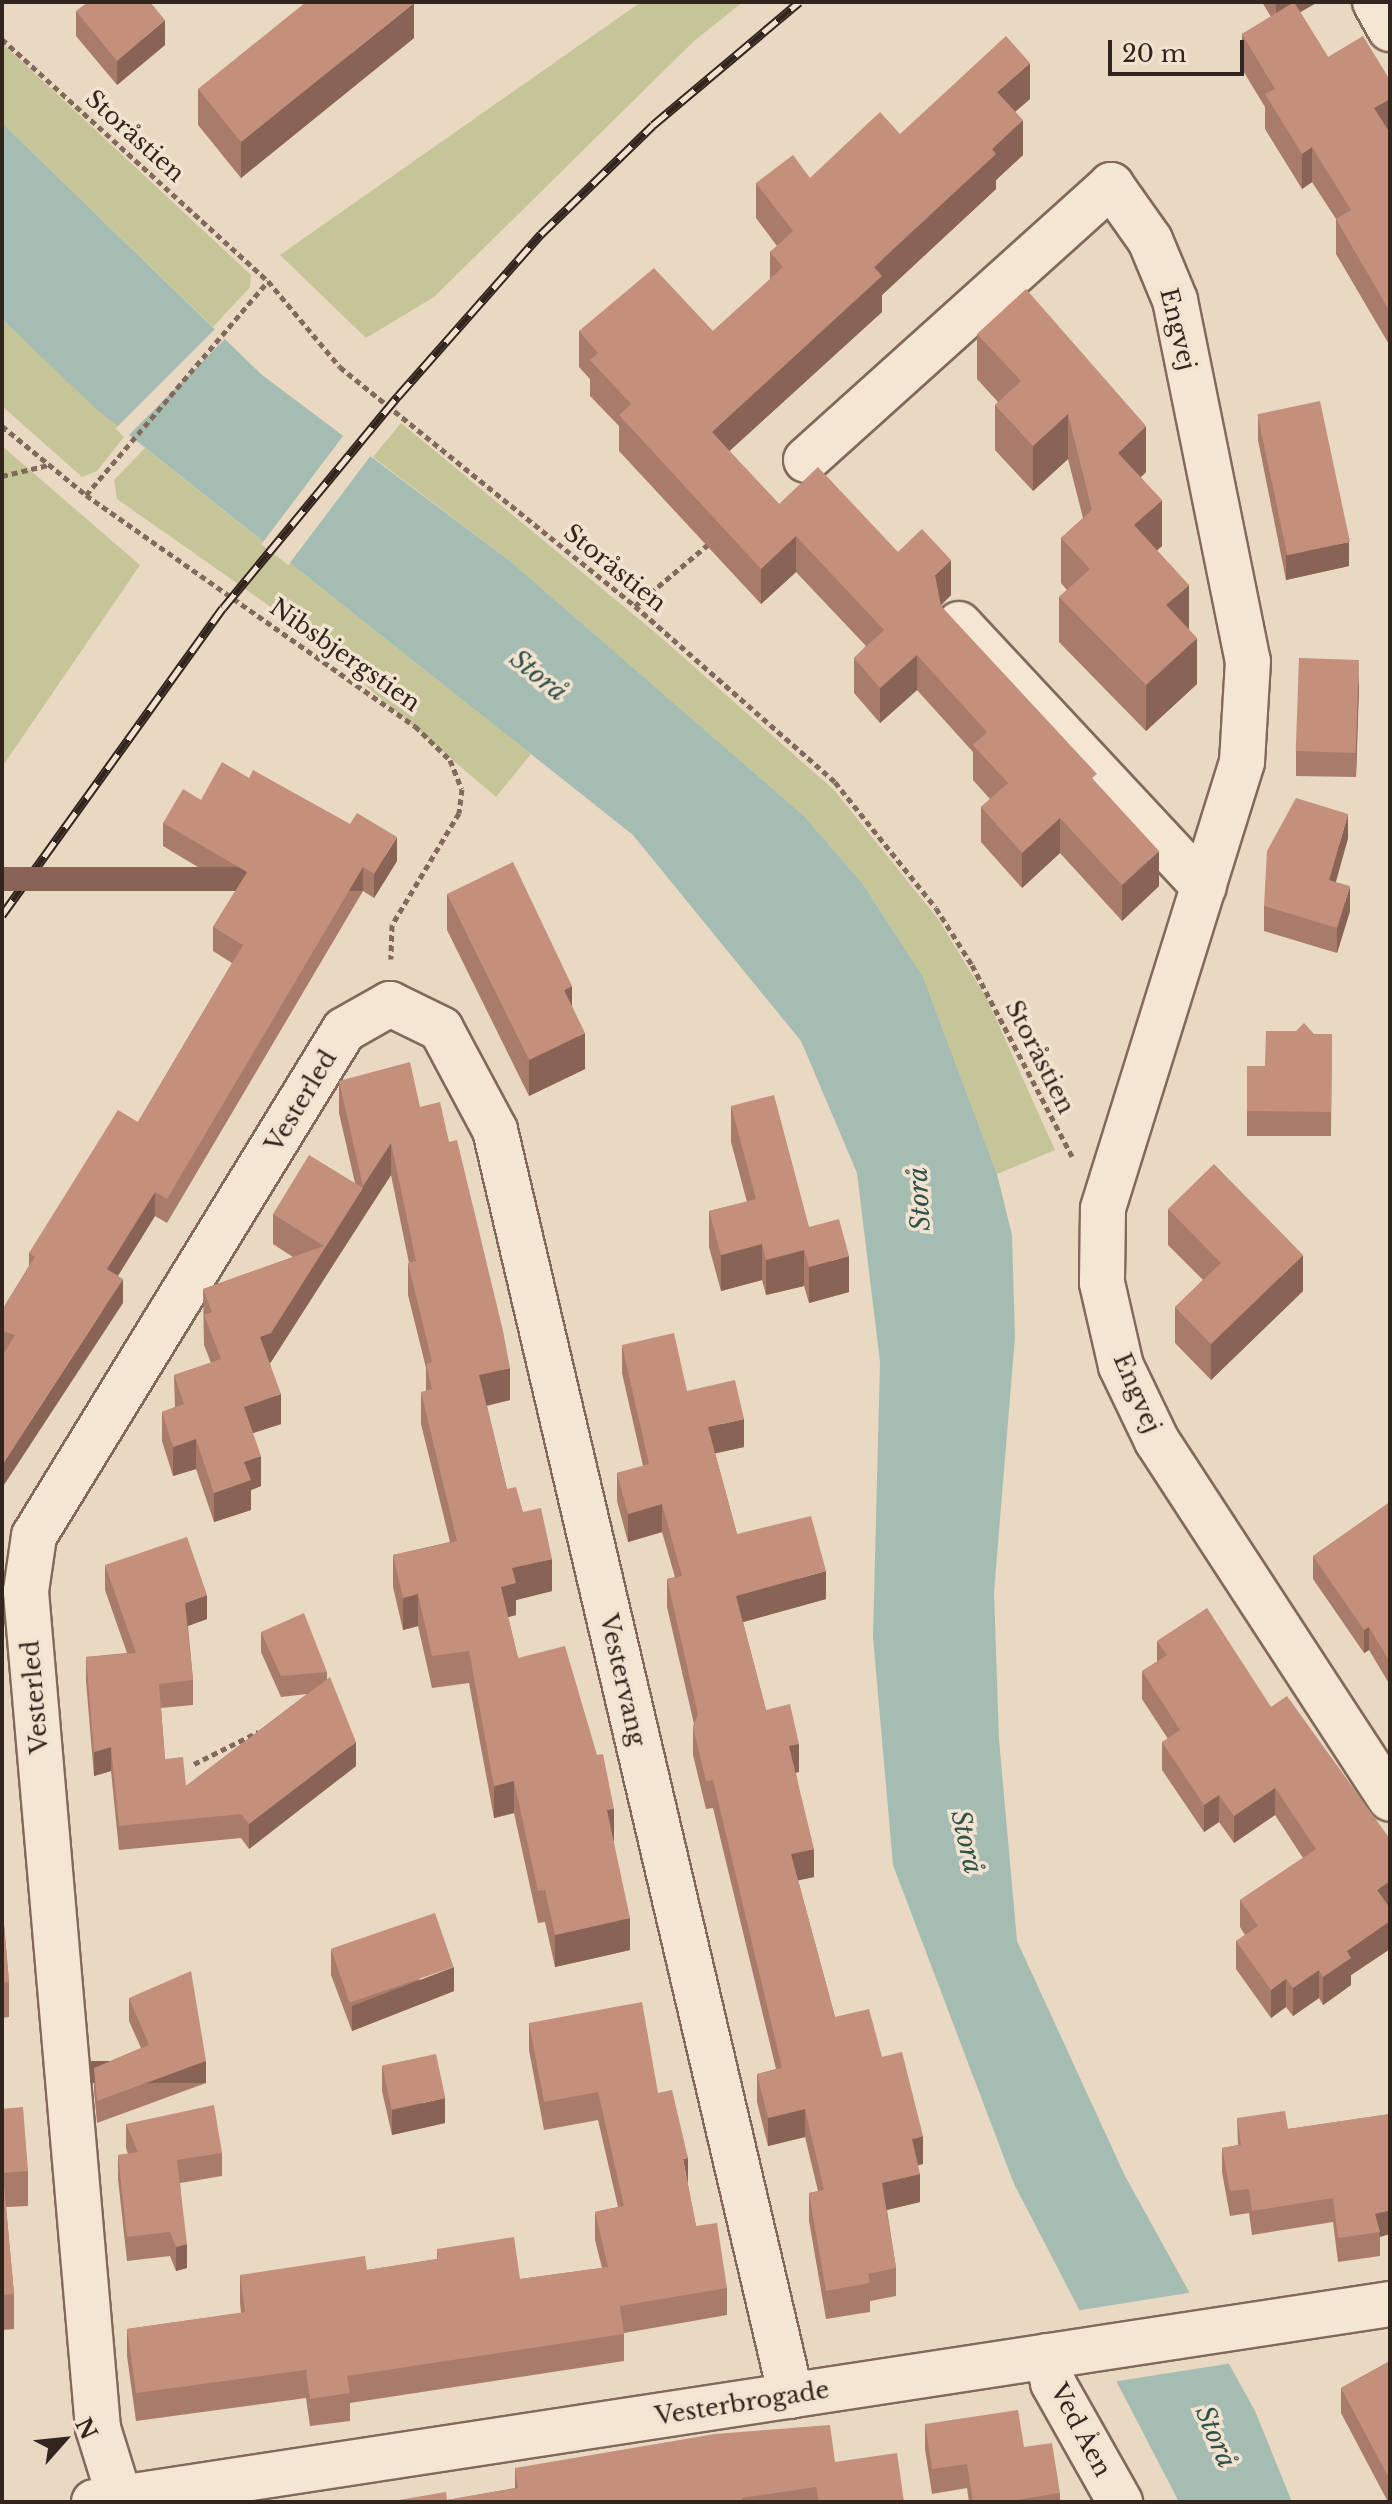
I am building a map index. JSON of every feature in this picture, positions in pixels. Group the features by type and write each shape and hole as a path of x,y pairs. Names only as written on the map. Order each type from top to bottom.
{"street":[{"path":"1375,2 1390,29"},
{"name":"Engvej","path":"806,460 1111,185 1150,240 1175,300 1248,661 1242,762 1103,1209 1102,1283 1121,1366 1157,1441 1390,1799"},
{"path":"959,624 1204,887"},
{"name":"Vestervang","path":"390,1004 441,1029 495,1130 791,2396"},
{"name":"Vesterled","path":"112,2501 98,2428 26,1591 34,1536 344,1030 390,1004"},
{"name":"Vesterbrogade","path":"112,2501 1390,2304"},
{"name":"Ved Åen","path":"1047,2356 1053,2383 1120,2502"}],"path":[{"name":"Storåstien","path":"2,39 268,281 340,367 635,606 835,782 936,908 972,965 1103,1209"},
{"path":"86,495 268,281"},
{"name":"Nibsbjergstien","path":"2,426 86,495 415,726 450,760 462,789 459,813 392,925 390,1004"},
{"path":"2,476 49,465"},
{"path":"635,606 715,538"},
{"path":"194,1764 265,1729"}],"shaded area":[{"path":"641,2 743,2 694,41 434,297 366,338 280,255"},
{"path":"2,43 251,275 250,287 213,327 2,123"},
{"path":"2,319 127,433 97,471 82,477 2,406"},
{"path":"401,423 657,634 834,790 938,919 987,999 1055,1150 997,1174 923,977 863,884 804,816 510,561 373,457"},
{"path":"2,446 140,565 2,767"},
{"path":"145,448 531,754 496,797 288,619 117,499 114,480"}],"water":[{"name":"Storå","path":"2,123 262,375 510,561 804,816 863,884 923,977 997,1174 1012,1235 1015,1337 994,1592 999,1740 1017,1941 1125,2176 1255,2411 1292,2502 1179,2502 1014,2184 893,1865 873,1637 880,1362 857,1173 801,1041 633,835 95,408 2,319"}],"pier":[{"path":"218,326 228,336 125,438 115,429"},
{"path":"346,432 373,452 288,565 261,545"},
{"path":"1194,2292 1233,2363 1112,2382 1075,2311"}],"building":[{"path":"88,2 150,2 165,20 117,61 76,11"},
{"path":"306,2 414,3 241,142 198,89"},
{"path":"1294,2 1328,57 1363,36 1390,80 1390,99 1374,108 1390,133 1390,312 1336,219 1351,210 1312,147 1302,154 1265,94 1275,89 1242,34"},
{"path":"1006,36 1030,63 997,92 1023,120 992,149 996,154 874,267 882,276 712,432 779,504 818,467 898,552 922,529 951,560 935,575 941,606 1097,774 1092,778 1159,851 1122,885 1060,818 1022,853 981,807 1008,783 973,745 987,732 917,655 880,688 854,658 884,630 796,536 761,569 619,415 631,404 590,360 598,353 579,331 654,268 713,331 783,267 770,252 793,231 756,183 793,155 810,178 880,112 900,134"},
{"path":"1026,289 1146,426 1118,453 1162,500 1134,525 1189,585 1166,605 1197,638 1146,685 1059,597 1090,569 1061,538 1092,510 1068,414 1033,446 995,405 1021,381 977,334"},
{"path":"1320,401 1350,542 1287,555 1257,414"},
{"path":"1299,658 1359,660 1356,753 1296,751"},
{"path":"222,762 249,778 253,770 350,824 357,813 397,837 374,874 363,867 167,1199 155,1192 107,1269 123,1279 2,1465 2,1357 15,1335 2,1331 2,1310 35,1257 29,1253 118,1110 138,1122 243,945 213,927 247,872 163,823 183,789 201,800"},
{"path":"1296,798 1348,814 1329,880 1350,886 1337,928 1264,906 1267,851"},
{"path":"513,862 572,986 564,990 585,1033 529,1060 447,894"},
{"path":"1304,1023 1314,1034 1332,1034 1331,1112 1247,1111 1247,1066 1265,1066 1266,1031 1296,1031"},
{"path":"410,1062 420,1107 440,1102 449,1142 457,1140 503,1331 510,1368 479,1375 507,1489 516,1487 523,1512 541,1508 552,1559 512,1568 516,1583 501,1587 518,1658 565,1646 597,1755 603,1754 614,1809 607,1810 630,1918 555,1935 545,1890 538,1891 514,1781 494,1786 469,1651 432,1656 418,1594 403,1598 393,1555 457,1541 421,1392 432,1389 426,1364 432,1362 408,1263 416,1261 391,1143 363,1186 339,1081"},
{"path":"774,1095 809,1227 839,1219 849,1256 809,1267 804,1250 766,1260 762,1244 721,1255 709,1211 756,1199 731,1106"},
{"path":"309,1155 363,1188 271,1333 260,1337 281,1394 244,1407 261,1456 244,1462 251,1480 214,1493 196,1439 173,1447 162,1412 184,1404 174,1375 221,1359 204,1315 212,1312 203,1289 324,1246 273,1214"},
{"path":"1214,1164 1303,1255 1211,1344 1175,1307 1221,1263 1168,1209"},
{"path":"674,1333 687,1391 735,1380 744,1419 708,1427 737,1534 811,1516 826,1571 736,1596 766,1710 790,1704 799,1744 789,1746 814,1849 791,1854 835,2017 869,2009 882,2057 902,2052 923,2136 912,2139 920,2174 882,2183 896,2268 868,2274 870,2283 826,2291 809,2193 824,2190 805,2109 768,2118 757,2074 782,2068 713,1780 706,1781 693,1727 698,1714 667,1579 682,1576 662,1504 628,1514 617,1473 649,1464 622,1345"},
{"path":"1390,1502 1390,1662 1369,1627 1364,1630 1313,1556"},
{"path":"187,1537 207,1595 185,1603 193,1680 159,1684 165,1759 183,1757 186,1786 330,1677 356,1742 249,1824 241,1814 119,1826 111,1747 94,1752 86,1657 136,1653 105,1565"},
{"path":"1207,1608 1271,1707 1287,1696 1390,1839 1390,1881 1377,1890 1390,1908 1390,1921 1347,1951 1351,1958 1323,1977 1319,1970 1293,1988 1286,1979 1271,1990 1236,1941 1258,1926 1240,1900 1316,1849 1275,1788 1234,1816 1219,1795 1204,1805 1162,1742 1180,1730 1142,1671 1167,1655 1157,1641"},
{"path":"304,1613 327,1672 281,1676 261,1632"},
{"path":"2,1901 9,1982 2,1983"},
{"path":"435,1913 454,1967 350,2003 331,1949"},
{"path":"191,1971 206,2061 97,2101 94,2068 149,2045 129,1998"},
{"path":"642,2002 658,2093 672,2090 688,2158 683,2159 696,2226 717,2223 727,2288 620,2306 624,2334 347,2376 350,2393 310,2399 306,2370 136,2393 127,2329 245,2312 240,2275 365,2256 367,2270 438,2259 437,2249 514,2237 520,2279 608,2267 595,2212 624,2206 598,2092 544,2102 529,2023"},
{"path":"436,2054 445,2098 392,2109 382,2065"},
{"path":"214,2105 222,2153 177,2160 187,2244 176,2247 170,2232 127,2237 118,2155 138,2152 126,2124"},
{"path":"23,2107 28,2171 3,2173 14,2294 2,2295 2,2109"},
{"path":"1285,2111 1288,2129 1390,2114 1390,2210 1375,2214 1380,2232 1338,2238 1333,2198 1252,2211 1249,2189 1230,2191 1222,2148 1241,2145 1237,2118"},
{"path":"1390,2361 1390,2480 1341,2388"},
{"path":"1018,2410 1024,2447 1052,2443 1060,2493 1004,2502 973,2502 967,2464 932,2469 925,2424"},
{"path":"830,2425 835,2462 897,2453 904,2502 819,2502 816,2487 742,2498 742,2502 387,2502 446,2492 447,2500 518,2488 515,2468 715,2434"}],"railway":[{"path":"2,915 223,608 398,396 541,234 653,125 799,2"}]}
